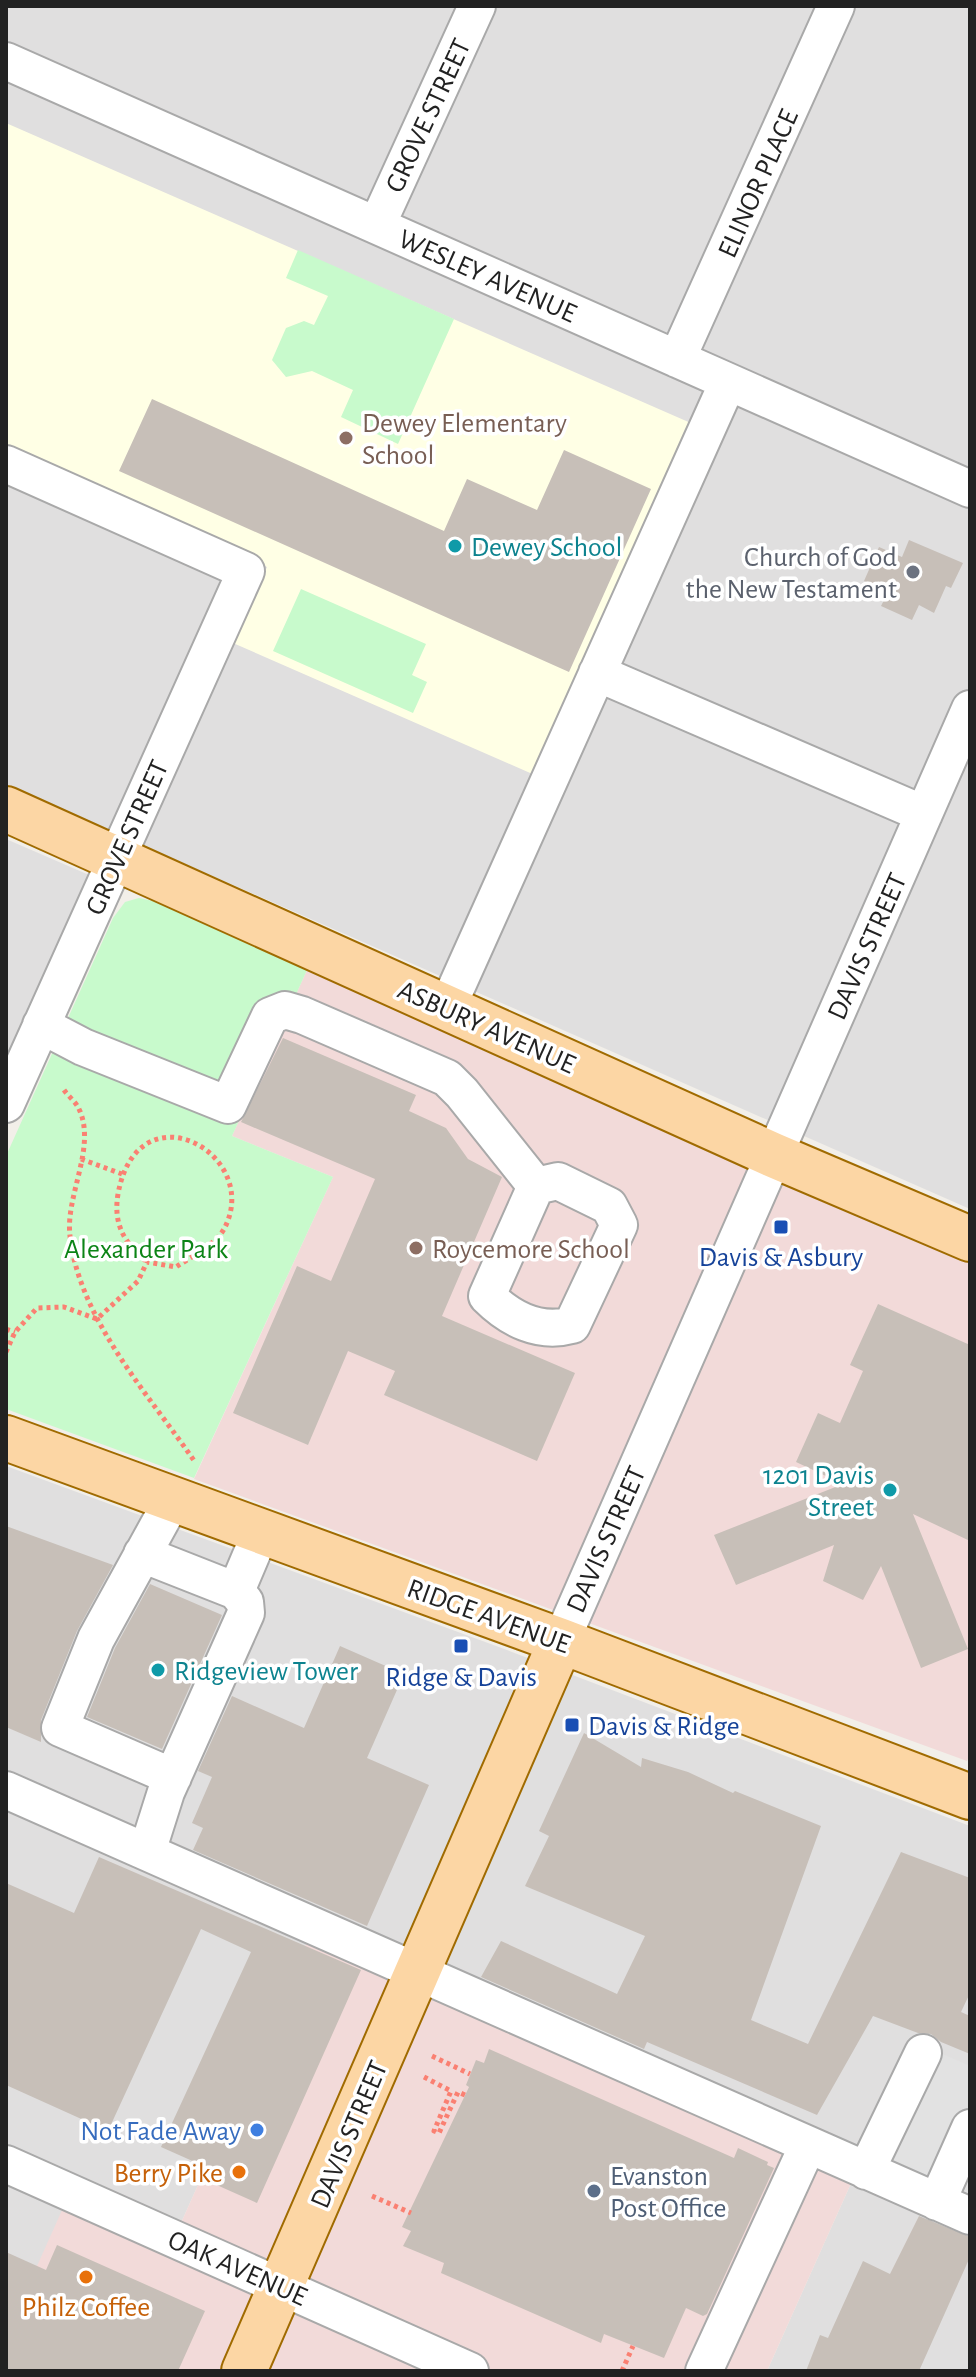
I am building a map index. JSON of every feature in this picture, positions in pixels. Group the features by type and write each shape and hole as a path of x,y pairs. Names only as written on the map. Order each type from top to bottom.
{"main road":[{"name":"ASBURY AVENUE","path":"6,809 773,1155 970,1239"},
{"name":"RIDGE AVENUE","path":"6,1438 561,1641 970,1797"},
{"name":"DAVIS STREET","path":"244,2371 561,1641"}],"street":[{"name":"GROVE STREET","path":"377,225 477,6"},
{"name":"ELINOR PLACE","path":"677,359 836,6"},
{"name":"WESLEY AVENUE","path":"6,61 970,489"},
{"path":"447,1008 728,382"},
{"name":"GROVE STREET","path":"6,464 246,571 6,1104"},
{"path":"597,673 924,814"},
{"name":"DAVIS STREET","path":"561,1641 970,709"},
{"path":"41,1025 83,1047 228,1105 270,1016 285,1010 302,1015 447,1078 536,1186"},
{"path":"173,1499 96,1639 60,1728 173,1777"},
{"path":"236,1591 261,1532"},
{"path":"142,1554 236,1591 245,1602 246,1613 173,1777 147,1852"},
{"path":"6,1790 970,2216"},
{"path":"866,2171 923,2053"},
{"path":"937,2202 970,2128"},
{"path":"704,2371 808,2145"},
{"name":"OAK AVENUE","path":"6,2164 470,2371"}],"path":[{"path":"64,1090 80,1110 83,1145 69,1232 77,1279 97,1319 195,1462"},
{"path":"161,1135 186,1137 204,1148 226,1173 234,1199 223,1231 200,1252 176,1267 147,1262 128,1246 115,1214 122,1174 140,1147 161,1135"},
{"path":"81,1159 122,1174"},
{"path":"97,1319 138,1281 147,1262"},
{"path":"6,1352 15,1332 37,1308 64,1307 97,1319"},
{"path":"6,1329 15,1332"},
{"path":"432,2056 470,2074"},
{"path":"424,2077 451,2091 434,2131 439,2133 458,2092 465,2095"},
{"path":"372,2196 411,2213"},
{"path":"622,2371 633,2346"}],"shaded area":[{"path":"6,6 970,6 970,1209 6,785"},
{"name":"Dewey Elementary School","path":"6,123 693,424 537,776 233,643 267,567 6,453"},
{"path":"6,839 89,875 6,1060"},
{"path":"307,970 970,1263 970,1754 967,1761 194,1479 333,1177 232,1136"},
{"path":"6,1466 507,1650 970,1826 970,2371 767,2371 861,2161 309,1938 176,2234 6,2335"},
{"path":"316,1922 861,2161 767,2371 6,2371 6,2335 72,2188 176,2234"},
{"path":"915,2042 970,2066 970,2200 865,2154"}],"green space":[{"path":"298,250 454,319 398,444 341,417 353,390 312,371 286,377 272,360 286,328 304,321 314,325 328,296 286,278"},
{"path":"301,589 426,644 412,675 427,682 413,713 273,651"},
{"name":"Alexander Park","path":"139,898 153,901 307,970 232,1136 333,1177 194,1478 6,1409 6,1156 113,918 125,902"}],"building":[{"name":"Dewey School","path":"152,399 444,531 467,479 537,510 564,450 651,489 569,672 119,471"},
{"name":"Church of God the New Testament","path":"909,540 963,563 951,588 946,586 934,613 919,605 912,620 881,606 888,592 864,581 879,547 902,557"},
{"name":"Roycemore School","path":"283,1038 416,1095 409,1111 446,1128 468,1159 502,1177 442,1316 575,1373 537,1461 384,1395 395,1371 348,1351 308,1445 233,1413 297,1266 331,1281 375,1179 241,1122"},
{"name":"1201 Davis Street","path":"878,1304 970,1345 970,1541 913,1514 968,1649 921,1668 881,1566 863,1600 823,1581 834,1545 736,1585 714,1535 843,1484 796,1462 818,1413 840,1423 863,1371 850,1365"},
{"path":"6,1526 113,1565 77,1631 41,1720 41,1742 6,1727"},
{"name":"Ridgeview Tower","path":"150,1584 222,1615 162,1749 87,1717 115,1648"},
{"path":"340,1646 404,1674 367,1758 429,1785 367,1926 193,1850 203,1828 192,1823 212,1777 198,1771 232,1696 304,1728"},
{"path":"584,1733 641,1767 642,1758 688,1772 733,1793 735,1791 821,1826 751,2020 808,2044 901,1852 970,1878 970,1993 961,2012 970,2016 970,2054 941,2042 931,2034 918,2033 873,2016 817,2115 647,2042 644,2049 481,1977 501,1941 617,1994 645,1936 525,1886 549,1836 539,1831"},
{"path":"99,1857 361,1970 257,2203 201,2178 206,2167 161,2147 251,1952 201,1929 108,2131 6,2085 6,1883 74,1913"},
{"name":"Evanston Post Office","path":"489,2049 734,2158 738,2148 774,2168 707,2314 703,2316 686,2308 664,2358 604,2334 601,2343 441,2273 444,2263 403,2246 411,2231 402,2227 469,2087 466,2085 476,2060 484,2063"},
{"path":"919,2216 970,2237 970,2257 919,2371 806,2371 820,2335 828,2338 863,2261 890,2274"},
{"name":"Philz Coffee","path":"57,2245 205,2311 178,2371 6,2371 6,2252 46,2270"}],"place":[{"name":"Dewey Elementary School","path":"346,438"},
{"name":"Dewey School","path":"455,546"},
{"name":"Church of God the New Testament","path":"913,572"},
{"name":"Davis & Asbury","path":"781,1227"},
{"name":"Roycemore School","path":"416,1248"},
{"name":"1201 Davis Street","path":"890,1490"},
{"name":"Ridge & Davis","path":"461,1646"},
{"name":"Ridgeview Tower","path":"158,1670"},
{"name":"Davis & Ridge","path":"572,1725"},
{"name":"Not Fade Away","path":"257,2130"},
{"name":"Berry Pike","path":"239,2172"},
{"name":"Evanston Post Office","path":"594,2191"},
{"name":"Philz Coffee","path":"86,2277"}]}
